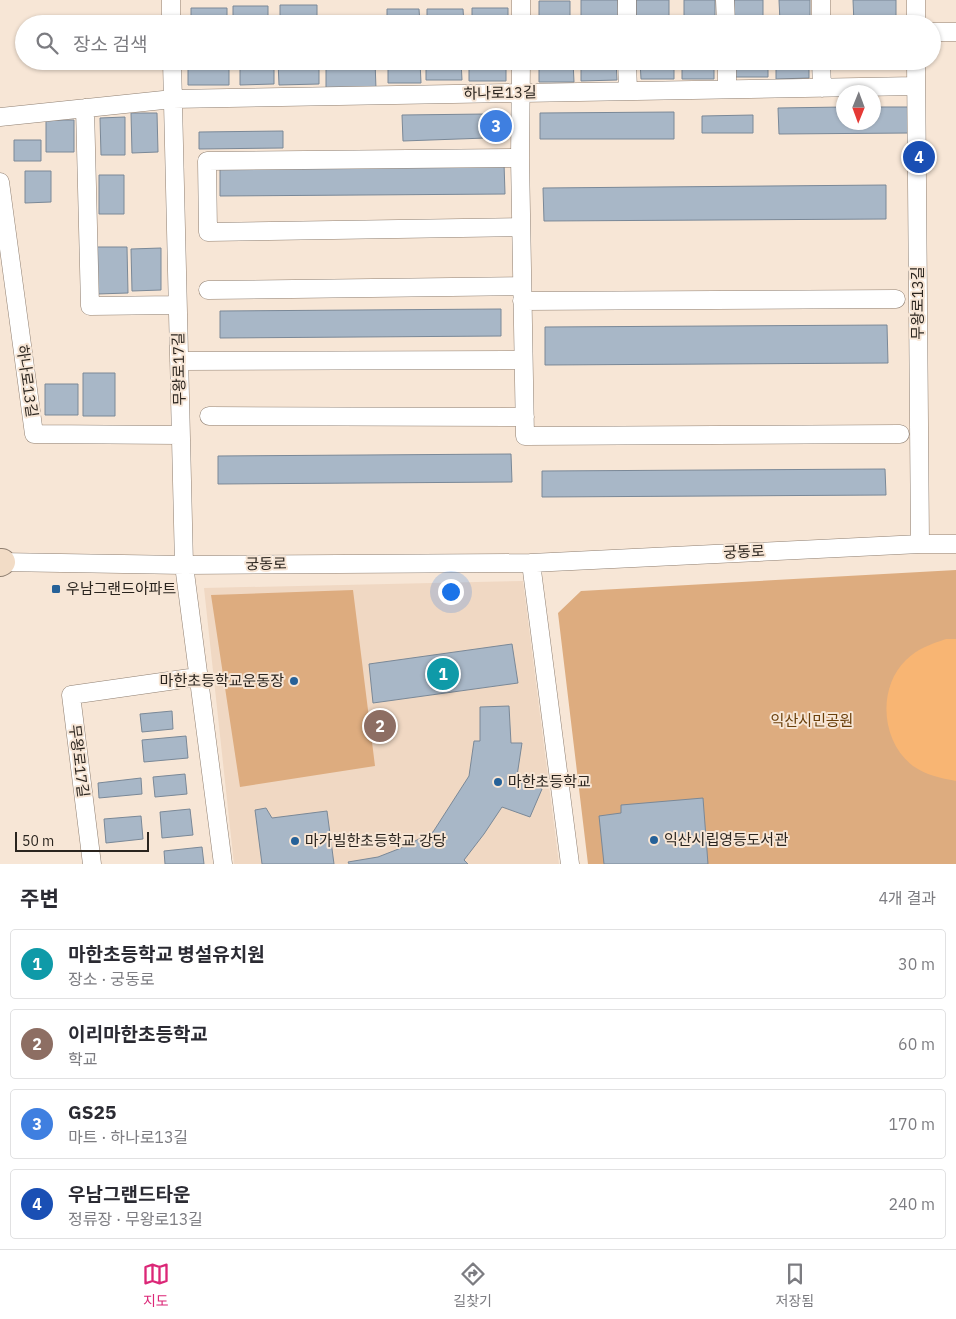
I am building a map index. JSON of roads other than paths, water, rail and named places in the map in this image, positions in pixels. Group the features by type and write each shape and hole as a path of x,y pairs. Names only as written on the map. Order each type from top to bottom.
{"street":[{"path":"171,0 171,15"},
{"path":"521,0 521,15"},
{"path":"627,0 627,15"},
{"path":"725,0 726,15"},
{"path":"821,0 821,15"},
{"path":"916,0 916,15"},
{"path":"941,32 956,32"},
{"name":"무왕로17길","path":"172,70 184,565 223,864"},
{"path":"521,70 520,158 525,436 900,434"},
{"path":"627,70 628,91"},
{"path":"726,70 727,89"},
{"path":"821,70 822,88"},
{"name":"무왕로13길","path":"916,70 920,544"},
{"name":"하나로13길","path":"0,117 173,99 916,86"},
{"path":"86,108 90,306 177,305"},
{"path":"520,158 207,161 208,232 521,227"},
{"name":"하나로13길","path":"0,182 34,434 180,435"},
{"path":"208,290 896,298"},
{"path":"179,361 524,360"},
{"path":"209,416 525,417"},
{"name":"궁동로","path":"1,562 184,565 531,563 920,544 956,544"},
{"path":"531,563 570,864"},
{"name":"무왕로17길","path":"92,864 71,695 197,676"}],"place":[{"name":"GS25","path":"496,126"},
{"name":"우남그랜드타운","path":"919,157"},
{"name":"우남그랜드아파트","path":"56,589"},
{"name":"마한초등학교 병설유치원","path":"443,674"},
{"name":"마한초등학교운동장","path":"294,681"},
{"name":"이리마한초등학교","path":"380,726"},
{"name":"마한초등학교","path":"498,782"},
{"name":"익산시립영등도서관","path":"654,840"},
{"name":"마가빌한초등학교 강당","path":"295,841"}],"park label":[{"name":"익산시민공원","path":"812,721"}]}
